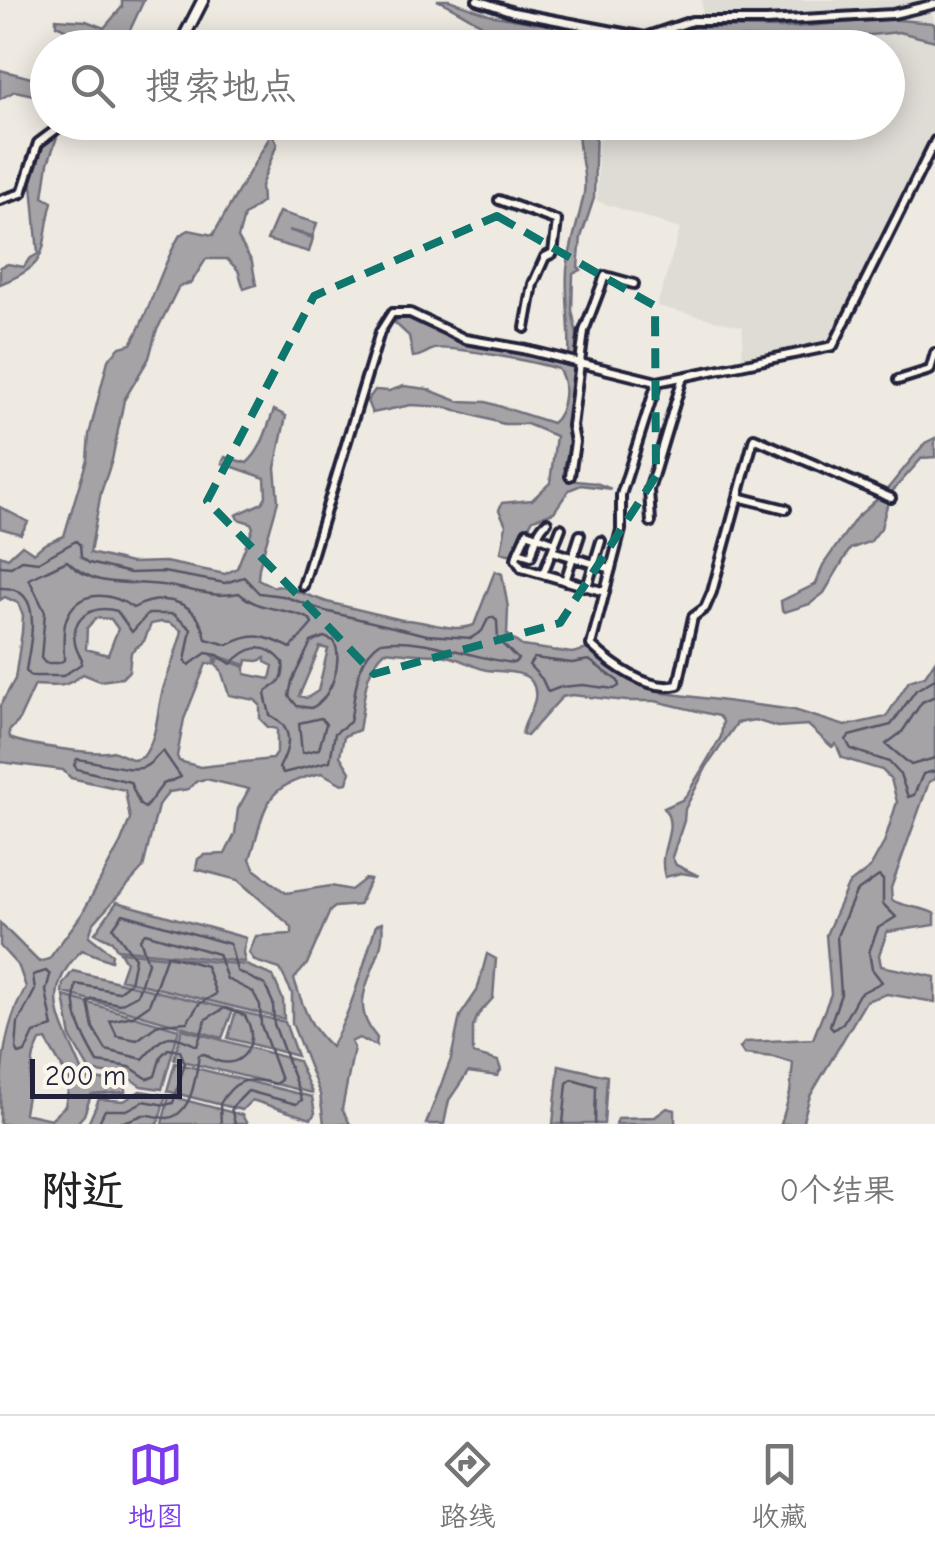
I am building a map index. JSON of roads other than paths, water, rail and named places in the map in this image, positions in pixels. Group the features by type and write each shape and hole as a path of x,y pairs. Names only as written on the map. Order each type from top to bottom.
{"street":[{"path":"188,30 203,0"},
{"path":"476,0 513,12 608,30"},
{"path":"666,30 692,21 893,14 935,4"},
{"path":"0,200 22,193 42,140"},
{"path":"303,586 380,332 392,312 410,313 465,339 657,382 833,346 935,141"},
{"path":"499,200 558,221 553,253 545,257 533,284 525,328"},
{"path":"570,476 574,361 584,330 606,276 634,284"},
{"path":"898,380 930,370 935,354"},
{"path":"651,522 649,490 683,376"},
{"path":"657,382 621,495 621,530 591,645 606,660 638,678 677,686 683,674 693,618 712,592 754,438 888,496"},
{"path":"738,497 786,509"},
{"path":"518,552 530,556 540,527 547,522"},
{"path":"544,574 560,528"},
{"path":"605,592 522,568 516,559 527,532 572,558 611,569"},
{"path":"565,581 580,535"},
{"path":"587,587 600,541"}],"water":[{"path":"122,0 144,0 130,30 67,30 56,25 56,19 86,21 104,28 122,7"},
{"path":"437,0 449,0 494,16 580,30 492,30"},
{"path":"887,19 932,23 935,41 905,34 905,30 678,30 785,28"},
{"path":"0,70 30,78 30,94 15,91 0,99"},
{"path":"56,140 43,197 52,202 41,253 29,269 0,284 0,267 24,267 38,254 31,173 41,144"},
{"path":"268,140 275,140 261,186 262,202 244,216 238,238 252,262 256,285 244,289 238,270 227,259 206,259 191,283 179,286 156,332 149,358 124,400 90,553 131,563 165,562 225,574 237,568 253,528 236,515 262,503 266,496 265,478 222,463 225,457 247,463 260,445 274,410 286,416 275,468 278,501 258,579 274,587 402,620 466,627 474,625 495,571 502,574 508,608 507,635 522,646 572,653 588,649 664,693 794,710 845,726 886,717 909,681 925,676 935,661 935,779 929,782 891,888 892,900 935,914 935,925 887,932 879,955 881,966 935,977 935,1002 887,994 866,1001 810,1096 802,1124 781,1124 793,1063 744,1054 740,1048 745,1042 813,1039 831,994 826,935 848,885 870,868 884,843 897,802 891,779 882,770 842,758 836,744 832,747 808,725 777,727 755,720 737,723 707,766 685,809 672,857 676,865 699,876 681,873 665,877 663,857 670,824 664,808 688,793 721,737 723,721 719,716 655,701 572,695 562,697 527,736 522,734 523,728 535,695 529,678 481,669 447,656 385,651 368,678 359,730 344,736 340,756 350,772 347,783 322,773 287,784 264,811 250,859 255,870 286,893 331,886 351,890 365,879 370,880 359,905 330,911 307,964 294,979 312,1024 331,1047 351,1003 376,925 382,923 379,953 368,980 363,1008 377,1038 376,1046 359,1038 351,1042 354,1048 342,1109 350,1124 324,1124 320,1094 292,1023 292,993 280,969 255,961 249,953 256,936 292,934 292,927 238,880 196,869 198,859 204,855 225,854 235,834 238,809 249,789 206,779 188,789 169,792 158,806 143,868 93,924 89,936 112,954 111,961 82,950 60,982 57,998 63,1028 85,1078 126,1083 125,1092 91,1095 76,1124 0,1124 7,1036 26,987 19,967 0,946 0,923 39,962 49,959 82,914 130,819 125,790 71,778 63,770 0,762 0,706 15,679 23,615 18,603 5,597 0,600 0,555 8,558 22,545 34,553 64,536 87,459 89,435 108,360 120,347 131,344 166,262 180,235 189,230 213,235","holes":["96,618 111,619 118,629 108,655 86,649 87,628","161,622 182,631 152,740 143,757 134,760 113,751 62,749 10,738 9,731 18,722 35,685 61,686 83,674 100,681 122,678 129,671 131,652 144,641 151,624","320,647 328,649 318,691 307,698 299,696","211,654 246,665 247,660 265,658 273,666 270,679 245,674 245,667 219,658 215,664 229,695 255,700 260,705 260,719 277,729 277,752 272,759 200,767 179,761 184,719 206,664 213,664 216,658","46,1040 70,1081 65,1106 51,1119 24,1113 40,1041"]},
{"path":"579,140 596,140 594,198 581,237 581,270 573,274 572,310 577,335 564,468 566,480 611,489 581,485 569,490 554,512 533,519 512,555 501,552 506,525 499,510 502,503 532,500 550,483 556,436 527,424 504,424 445,407 411,405 372,413 367,401 375,390 404,386 427,389 457,401 486,402 552,423 563,405 564,390 558,369 443,348 413,357 409,336 395,323 399,317 412,319 467,345 569,357 567,270 585,184"},
{"path":"279,212 317,223 313,236 288,230 313,238 309,252 267,240"},
{"path":"935,438 935,457 922,458 890,494 881,528 871,541 850,549 824,593 810,604 782,610 781,601 816,584 823,565 856,518 885,492 925,443"},
{"path":"0,507 28,522 21,534 0,528"},
{"path":"117,902 246,938 245,962 117,949 112,941 95,933"},
{"path":"120,952 246,965 273,976 283,1000 284,1019 120,979 126,962"},
{"path":"487,954 496,959 493,998 473,1027 473,1054 498,1061 501,1070 497,1076 468,1072 449,1100 444,1124 426,1124 451,1059 460,1016 477,991"},
{"path":"73,971 233,1010 222,1038 62,992"},
{"path":"64,996 179,1029 162,1089 141,1086 126,1076 90,1071 71,1038"},
{"path":"236,1011 285,1022 297,1056 228,1038"},
{"path":"182,1029 298,1061 312,1093 174,1059"},
{"path":"175,1063 312,1097 315,1113 311,1119 252,1100 242,1110 167,1091"},
{"path":"559,1065 607,1076 604,1124 553,1124"},
{"path":"140,1091 166,1095 158,1124 88,1124 99,1099 124,1101"},
{"path":"169,1096 242,1115 247,1124 162,1124"},
{"path":"667,1108 675,1110 675,1124 616,1124 618,1118 655,1117"}]}
